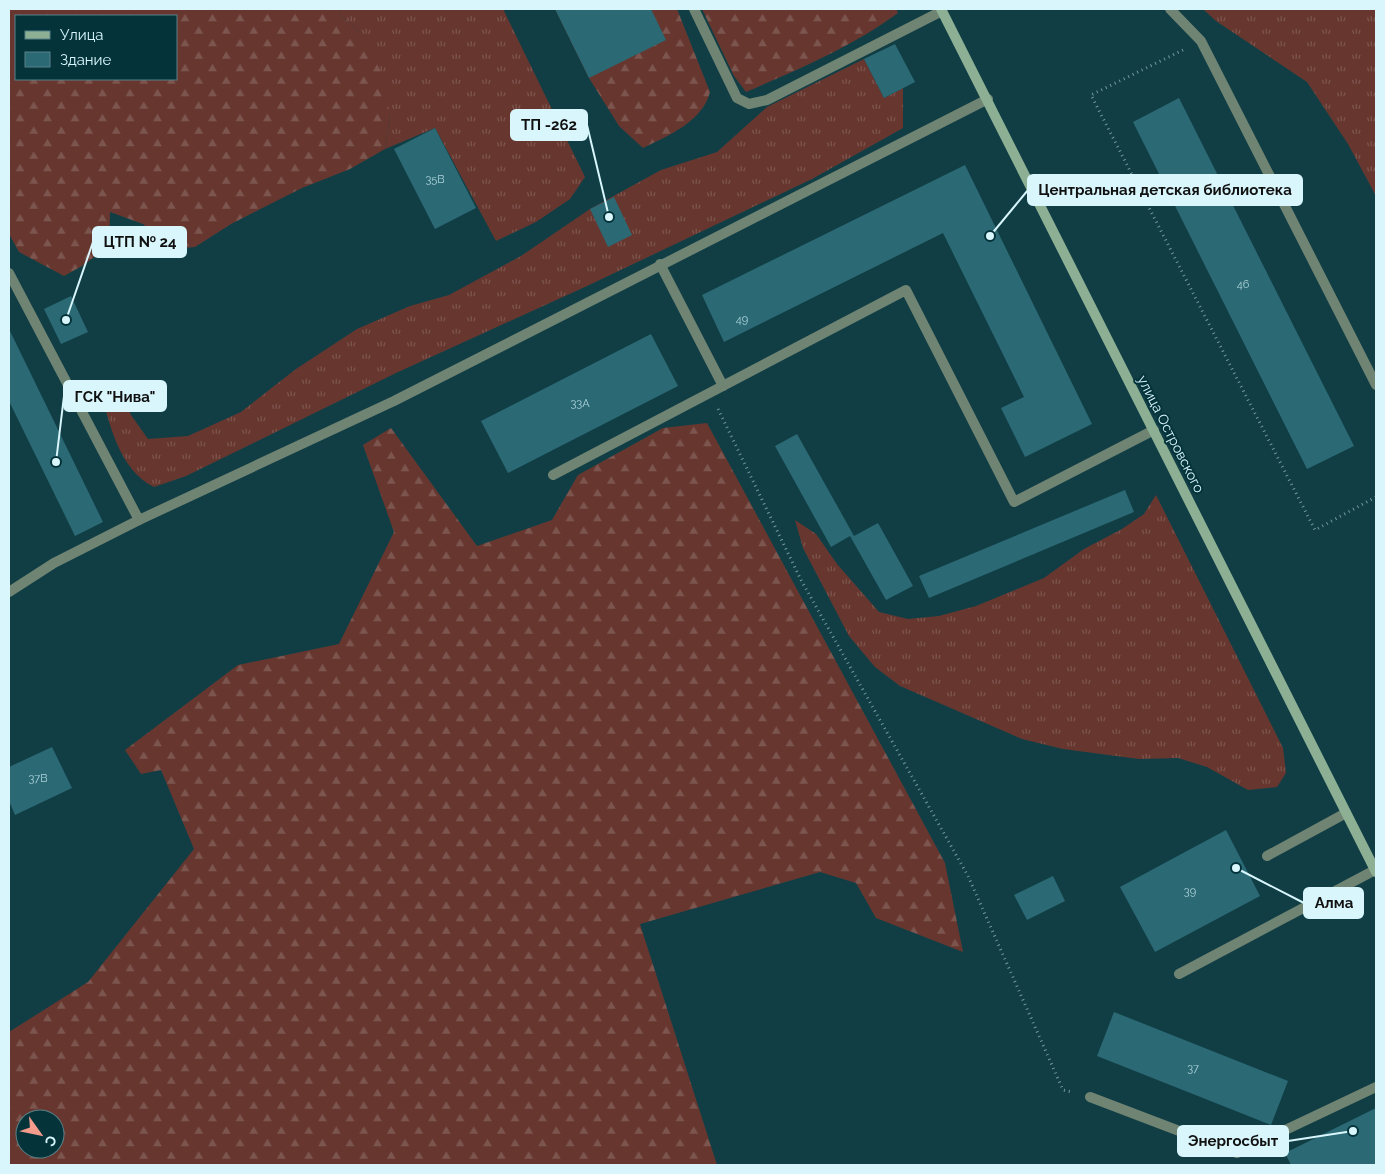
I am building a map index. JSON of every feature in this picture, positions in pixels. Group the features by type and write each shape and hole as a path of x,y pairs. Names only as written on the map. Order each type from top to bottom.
{"main road":[{"name":"улица Островского","path":"941,10 988,99 1376,871"}],"street":[{"path":"694,9 737,98 749,104 767,100 941,10"},
{"path":"1170,9 1201,41 1376,385"},
{"path":"9,592 54,562 139,520 394,401 660,264 988,99"},
{"path":"660,264 723,386"},
{"path":"9,273 139,520"},
{"path":"553,475 906,290 1014,502 1154,430"},
{"path":"1268,856 1346,813"},
{"path":"1179,974 1376,871"},
{"path":"1090,1097 1237,1153 1376,1087"}],"path":[{"path":"1201,41 1091,95 1315,530 1376,496"},
{"path":"710,392 801,580 968,876 1063,1090 1090,1097"}],"green space":[{"path":"9,9 338,9 341,15 359,32 384,77 390,116 385,149 350,169 302,188 231,224 195,247 172,249 143,224 110,212 109,246 82,266 64,276 19,252 9,234"},
{"path":"338,9 503,9 585,177 570,199 536,222 496,241 435,128 385,149 390,116 359,32 341,15"},
{"path":"555,9 677,9 710,92 706,102 700,111 683,126 643,148 619,126 589,78"},
{"path":"702,9 896,9 898,13 844,47 746,92 734,76"},
{"path":"1203,9 1376,9 1376,196 1348,144 1307,82 1216,21"},
{"path":"864,59 884,98 903,88 903,128 812,179 587,286 396,373 186,476 154,487 132,469 117,444 100,388 118,389 131,415 148,439 188,436 241,412 296,369 357,329 410,306 449,295 521,256 590,209 661,170 717,152 767,107"},
{"path":"707,423 945,863 963,952 876,918 856,883 820,872 640,924 717,1165 9,1165 9,1032 88,982 194,849 161,770 141,774 125,750 238,665 339,644 394,532 363,445 391,428 477,546 552,520 578,475 663,428"},
{"path":"1156,495 1283,748 1286,773 1277,787 1248,790 1207,767 1178,758 1139,759 1063,749 1022,739 900,686 875,667 849,636 803,548 795,520 816,534 837,564 879,612 908,619 939,616 976,606 1044,578 1084,549 1122,529 1144,514"}],"building":[{"path":"555,9 651,9 666,40 589,78"},
{"path":"895,44 915,82 884,98 864,59"},
{"path":"1179,98 1354,446 1307,469 1133,122"},
{"path":"435,128 476,208 435,229 394,149"},
{"path":"965,165 1092,424 1025,457 1001,408 1024,397 943,233 724,342 702,295"},
{"path":"614,197 632,235 608,247 590,209"},
{"path":"71,296 88,332 61,344 44,309"},
{"path":"9,329 103,522 75,536 9,401"},
{"path":"651,334 678,386 508,473 481,421"},
{"path":"797,434 854,536 878,523 913,586 886,600 850,536 831,547 775,446"},
{"path":"1125,490 1134,512 929,598 919,576"},
{"path":"52,747 72,788 15,815 9,801 9,767"},
{"path":"1226,830 1260,896 1155,952 1120,887"},
{"path":"1053,876 1065,901 1027,920 1014,895"},
{"path":"1114,1012 1288,1081 1271,1125 1097,1056"},
{"path":"1376,1108 1376,1165 1291,1165 1285,1153"}],"place":[{"name":"ТП -262","path":"609,217"},
{"name":"Центральная детская библиотека","path":"990,236"},
{"name":"ЦТП № 24","path":"66,320"},
{"name":"ГСК \"Нива\"","path":"56,462"},
{"name":"Алма","path":"1236,868"},
{"name":"Энергосбыт","path":"1353,1131"}]}
